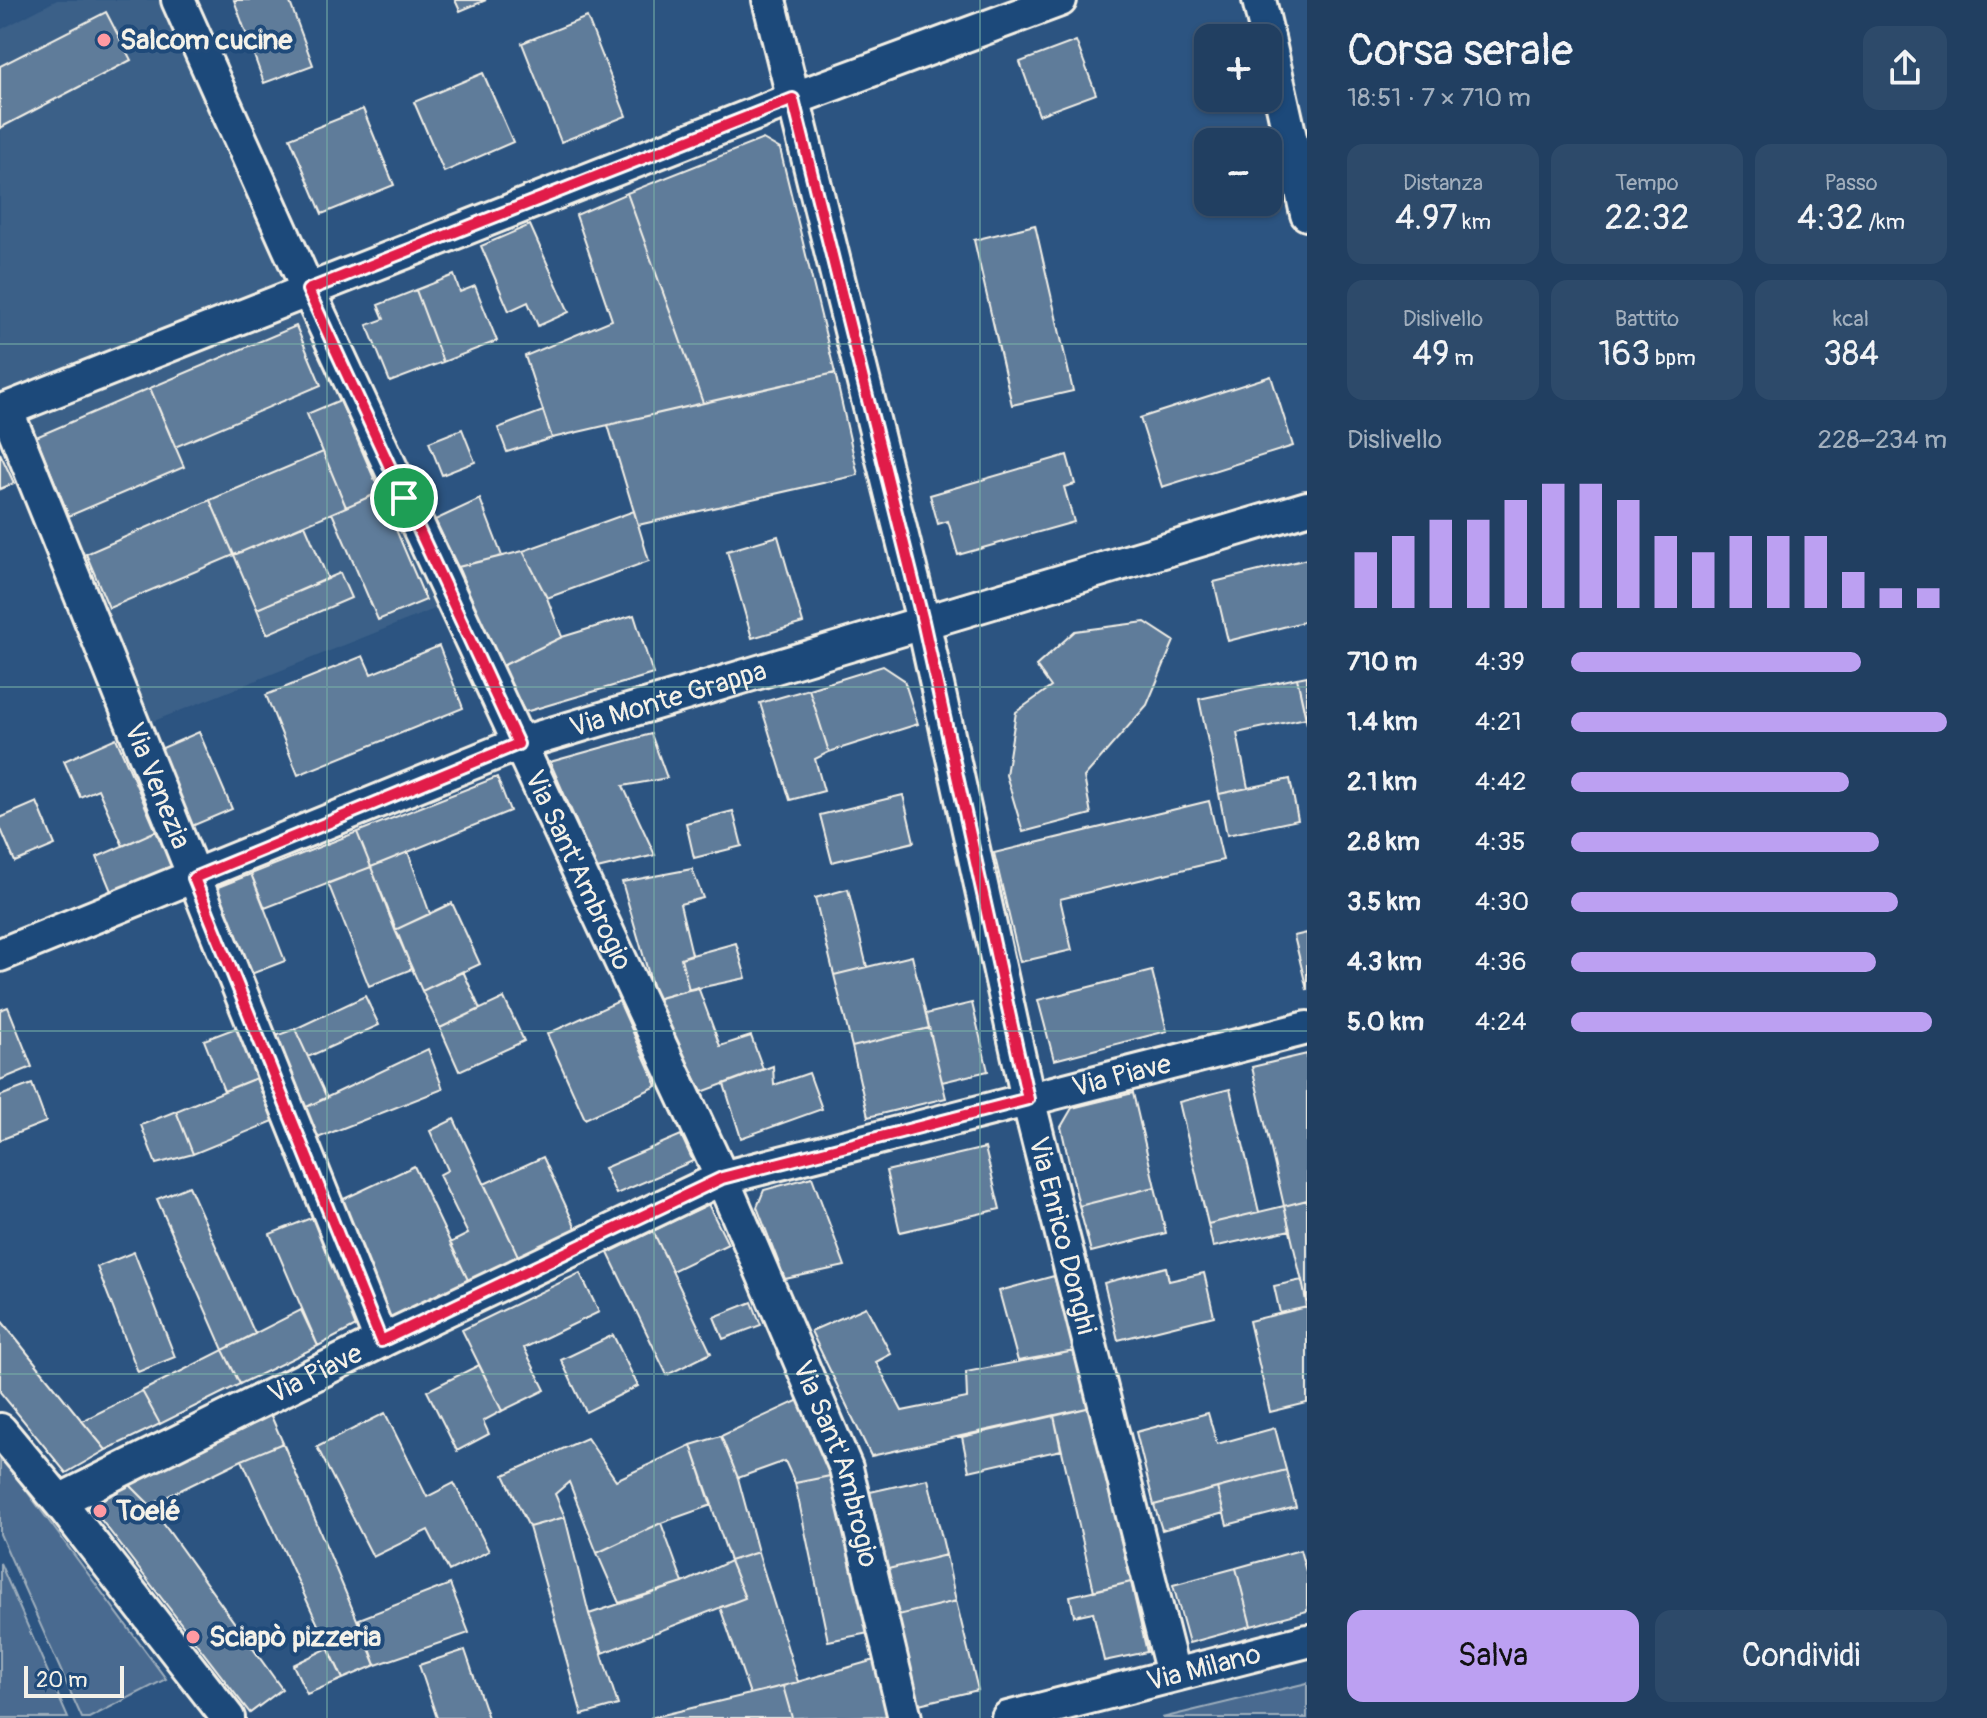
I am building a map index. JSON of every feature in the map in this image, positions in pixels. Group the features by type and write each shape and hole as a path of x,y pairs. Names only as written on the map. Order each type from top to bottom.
{"street":[{"name":"Via Sant'Ambrogio","path":"178,0 308,290 722,1178 846,1468 905,1718"},
{"name":"Via Enrico Donghi","path":"769,0 923,621 1028,1099 1173,1674"},
{"path":"3,411 793,99 1060,0"},
{"path":"1259,0 1265,24"},
{"path":"1282,101 1307,214"},
{"name":"Via Venezia","path":"3,411 381,1341"},
{"name":"Via Monte Grappa","path":"0,955 518,744 1307,508"},
{"name":"Via Piave","path":"59,1501 381,1341 722,1178 1307,1028"},
{"path":"0,1430 228,1718"},
{"name":"Via Milano","path":"1008,1718 1307,1641"}],"shaded area":[{"path":"57,0 178,0 452,602 134,729 0,412 0,30"},
{"path":"0,1455 166,1679 89,1718 82,1718 0,1534"},
{"path":"0,1563 68,1718 0,1718"},
{"path":"1307,1683 1307,1718 1162,1718"}],"building":[{"path":"234,0 289,0 313,65 264,83"},
{"path":"455,0 486,0 460,11"},
{"path":"106,12 131,60 0,128 0,66"},
{"path":"587,17 626,116 561,142 522,43"},
{"path":"1076,41 1096,94 1039,115 1020,62"},
{"path":"483,73 513,142 444,172 414,102"},
{"path":"363,109 394,185 322,214 290,138"},
{"path":"763,139 780,149 835,373 703,403 627,193"},
{"path":"627,193 703,403 552,438 525,356 612,320 576,215"},
{"path":"530,225 569,312 538,326 528,302 509,311 481,246"},
{"path":"1035,225 1073,391 1012,405 974,240"},
{"path":"454,275 460,292 475,286 497,341 443,362 416,290"},
{"path":"416,290 443,362 390,382 367,325 384,319 378,305"},
{"path":"296,326 321,385 175,447 150,388"},
{"path":"835,373 858,475 638,525 608,425"},
{"path":"1271,376 1293,446 1162,487 1140,418"},
{"path":"150,388 184,467 69,516 36,437"},
{"path":"340,400 380,492 346,507 307,414"},
{"path":"543,411 552,438 507,452 498,428"},
{"path":"462,429 475,462 442,475 429,442"},
{"path":"323,452 346,507 234,555 210,500"},
{"path":"0,453 14,483 0,489"},
{"path":"1067,455 1075,484 1064,487 1074,522 958,555 948,521 938,524 930,495"},
{"path":"380,492 426,600 378,620 332,513"},
{"path":"480,499 502,556 458,567 435,520"},
{"path":"210,500 234,555 109,608 86,554"},
{"path":"634,511 649,561 547,598 523,551"},
{"path":"305,525 328,579 257,609 234,555"},
{"path":"778,536 803,623 752,638 727,551"},
{"path":"523,551 547,598 562,637 500,667 458,567"},
{"path":"1307,559 1307,621 1228,641 1214,582"},
{"path":"340,573 351,598 267,634 257,609"},
{"path":"634,615 653,674 525,712 500,667 562,637"},
{"path":"1145,622 1174,641 1147,705 1084,777 1091,814 1023,832 1006,775 1016,712 1051,687 1036,666 1075,631"},
{"path":"439,646 463,708 298,775 266,695 363,656 371,674"},
{"path":"883,666 904,680 918,724 829,752 809,689"},
{"path":"1307,676 1307,724 1297,678"},
{"path":"1297,678 1306,718 1237,733 1248,788 1219,794 1199,699"},
{"path":"809,689 829,752 815,759 824,791 790,800 760,703"},
{"path":"199,732 232,809 185,829 151,753"},
{"path":"651,734 667,778 623,786 655,855 597,869 550,762"},
{"path":"116,738 156,831 123,846 98,789 80,797 64,761"},
{"path":"497,777 510,811 371,867 357,832"},
{"path":"1290,779 1298,820 1227,835 1219,794"},
{"path":"903,795 914,842 832,862 820,815"},
{"path":"1209,801 1223,860 1060,899 1072,950 1020,962 994,853"},
{"path":"37,802 55,845 15,862 0,827 0,818"},
{"path":"733,811 742,846 694,858 686,823"},
{"path":"156,831 173,869 113,896 97,857"},
{"path":"357,832 371,867 265,908 251,874"},
{"path":"408,852 430,914 395,930 371,867"},
{"path":"371,867 412,969 369,986 328,883"},
{"path":"692,869 703,898 680,904 692,954 681,958 689,990 656,999 622,882"},
{"path":"251,874 285,961 246,976 213,889"},
{"path":"848,889 867,967 834,975 815,898"},
{"path":"452,903 480,964 422,991 395,930"},
{"path":"1307,933 1307,990 1294,936"},
{"path":"736,943 746,978 689,990 681,958"},
{"path":"912,956 929,1028 852,1047 834,975"},
{"path":"463,971 480,1009 440,1028 422,991"},
{"path":"1152,971 1167,1031 1054,1060 1038,1000"},
{"path":"698,987 720,1046 751,1036 763,1069 702,1092 656,999"},
{"path":"365,996 379,1025 308,1057 295,1029"},
{"path":"504,998 524,1041 459,1071 440,1028"},
{"path":"619,1001 657,1086 585,1119 547,1034"},
{"path":"972,1003 988,1071 942,1082 926,1014"},
{"path":"8,1007 32,1067 0,1080 0,1010"},
{"path":"241,1026 261,1076 224,1091 204,1040"},
{"path":"929,1028 946,1098 868,1117 852,1047"},
{"path":"295,1029 327,1098 298,1111 270,1038"},
{"path":"428,1049 443,1089 315,1139 298,1111"},
{"path":"1307,1054 1307,1200 1284,1206 1252,1067"},
{"path":"773,1066 774,1085 809,1073 822,1109 741,1138 724,1084"},
{"path":"261,1076 276,1120 193,1154 176,1111"},
{"path":"32,1084 46,1122 0,1140 0,1096"},
{"path":"1230,1089 1259,1212 1208,1224 1179,1102"},
{"path":"1133,1093 1155,1187 1079,1206 1061,1127 1072,1108"},
{"path":"176,1111 193,1154 156,1164 141,1125"},
{"path":"454,1119 519,1258 469,1282 450,1243 468,1234 439,1175 448,1170 430,1131"},
{"path":"681,1135 693,1161 616,1194 604,1168"},
{"path":"985,1148 1000,1209 900,1232 886,1171"},
{"path":"543,1157 577,1230 519,1258 484,1184"},
{"path":"414,1166 469,1282 388,1320 333,1204"},
{"path":"812,1177 845,1266 785,1279 757,1207 764,1190"},
{"path":"189,1186 255,1334 223,1350 157,1199"},
{"path":"1155,1187 1166,1233 1091,1252 1079,1206"},
{"path":"1307,1200 1307,1303 1284,1206"},
{"path":"708,1204 728,1244 672,1271 653,1231"},
{"path":"1284,1206 1290,1230 1213,1247 1208,1224"},
{"path":"316,1216 358,1325 318,1346 270,1234"},
{"path":"653,1231 711,1353 667,1375 608,1253"},
{"path":"134,1252 175,1357 138,1372 97,1267"},
{"path":"1166,1267 1169,1281 1204,1273 1214,1316 1118,1340 1104,1283"},
{"path":"580,1273 599,1312 524,1348 545,1390 502,1411 462,1330"},
{"path":"1054,1276 1075,1351 1018,1361 999,1291"},
{"path":"1302,1280 1307,1307 1280,1313 1274,1286"},
{"path":"752,1302 761,1325 723,1339 714,1317"},
{"path":"866,1307 891,1354 876,1362 902,1411 967,1398 966,1372 1075,1351 1091,1407 871,1456 811,1331"},
{"path":"1307,1307 1307,1403 1270,1412 1249,1321"},
{"path":"301,1310 318,1346 240,1384 223,1350"},
{"path":"0,1319 106,1450 66,1473 0,1392"},
{"path":"613,1335 638,1386 586,1412 561,1360"},
{"path":"223,1350 240,1384 160,1424 142,1391"},
{"path":"479,1365 502,1411 483,1421 489,1434 457,1451 427,1391"},
{"path":"142,1391 160,1424 106,1450 82,1421"},
{"path":"799,1400 835,1475 795,1483 785,1461 738,1478 721,1436"},
{"path":"1091,1407 1131,1582 1094,1591 1054,1416"},
{"path":"268,1409 283,1443 150,1505 123,1478"},
{"path":"385,1413 427,1497 454,1483 489,1551 449,1571 428,1530 373,1557 317,1447"},
{"path":"1208,1413 1217,1444 1275,1428 1286,1470 1154,1505 1136,1432"},
{"path":"1054,1416 1061,1450 969,1471 962,1437"},
{"path":"721,1436 738,1478 758,1552 730,1561 691,1445"},
{"path":"587,1438 616,1480 691,1445 712,1505 661,1523 597,1553 569,1482 555,1494 565,1517 529,1527 504,1475"},
{"path":"283,1443 376,1665 343,1679 242,1460"},
{"path":"1286,1470 1296,1507 1227,1525 1217,1488"},
{"path":"835,1475 869,1633 828,1641 795,1483"},
{"path":"123,1478 150,1505 282,1689 250,1713 92,1508"},
{"path":"928,1479 946,1555 888,1569 870,1492"},
{"path":"1217,1488 1224,1513 1162,1530 1154,1505"},
{"path":"565,1517 589,1614 618,1705 582,1715 529,1527"},
{"path":"661,1523 683,1583 619,1603 597,1553"},
{"path":"1300,1550 1307,1575 1307,1611 1251,1626 1236,1568"},
{"path":"758,1552 798,1682 750,1694 720,1607 745,1598 730,1561"},
{"path":"946,1555 956,1601 898,1615 888,1569"},
{"path":"730,1561 745,1598 603,1653 589,1614 683,1583"},
{"path":"1236,1568 1251,1626 1189,1643 1173,1585"},
{"path":"1131,1582 1147,1652 1104,1661 1093,1612 1074,1616 1070,1596"},
{"path":"450,1584 469,1633 376,1665 359,1619"},
{"path":"956,1601 978,1690 919,1704 898,1615"},
{"path":"328,1648 343,1679 307,1694 293,1665"},
{"path":"465,1650 488,1718 437,1718 419,1665"},
{"path":"878,1659 895,1716 792,1718 783,1686"},
{"path":"783,1686 792,1718 650,1718 750,1694"}],"place":[{"name":"Salcom cucine","path":"104,40"},
{"name":"Toelé","path":"100,1511"},
{"name":"Sciapò pizzeria","path":"193,1637"}],"route":[{"path":"793,99 923,621 1028,1099 722,1178 381,1341 194,878 518,744 404,498 308,290 793,99"}]}
